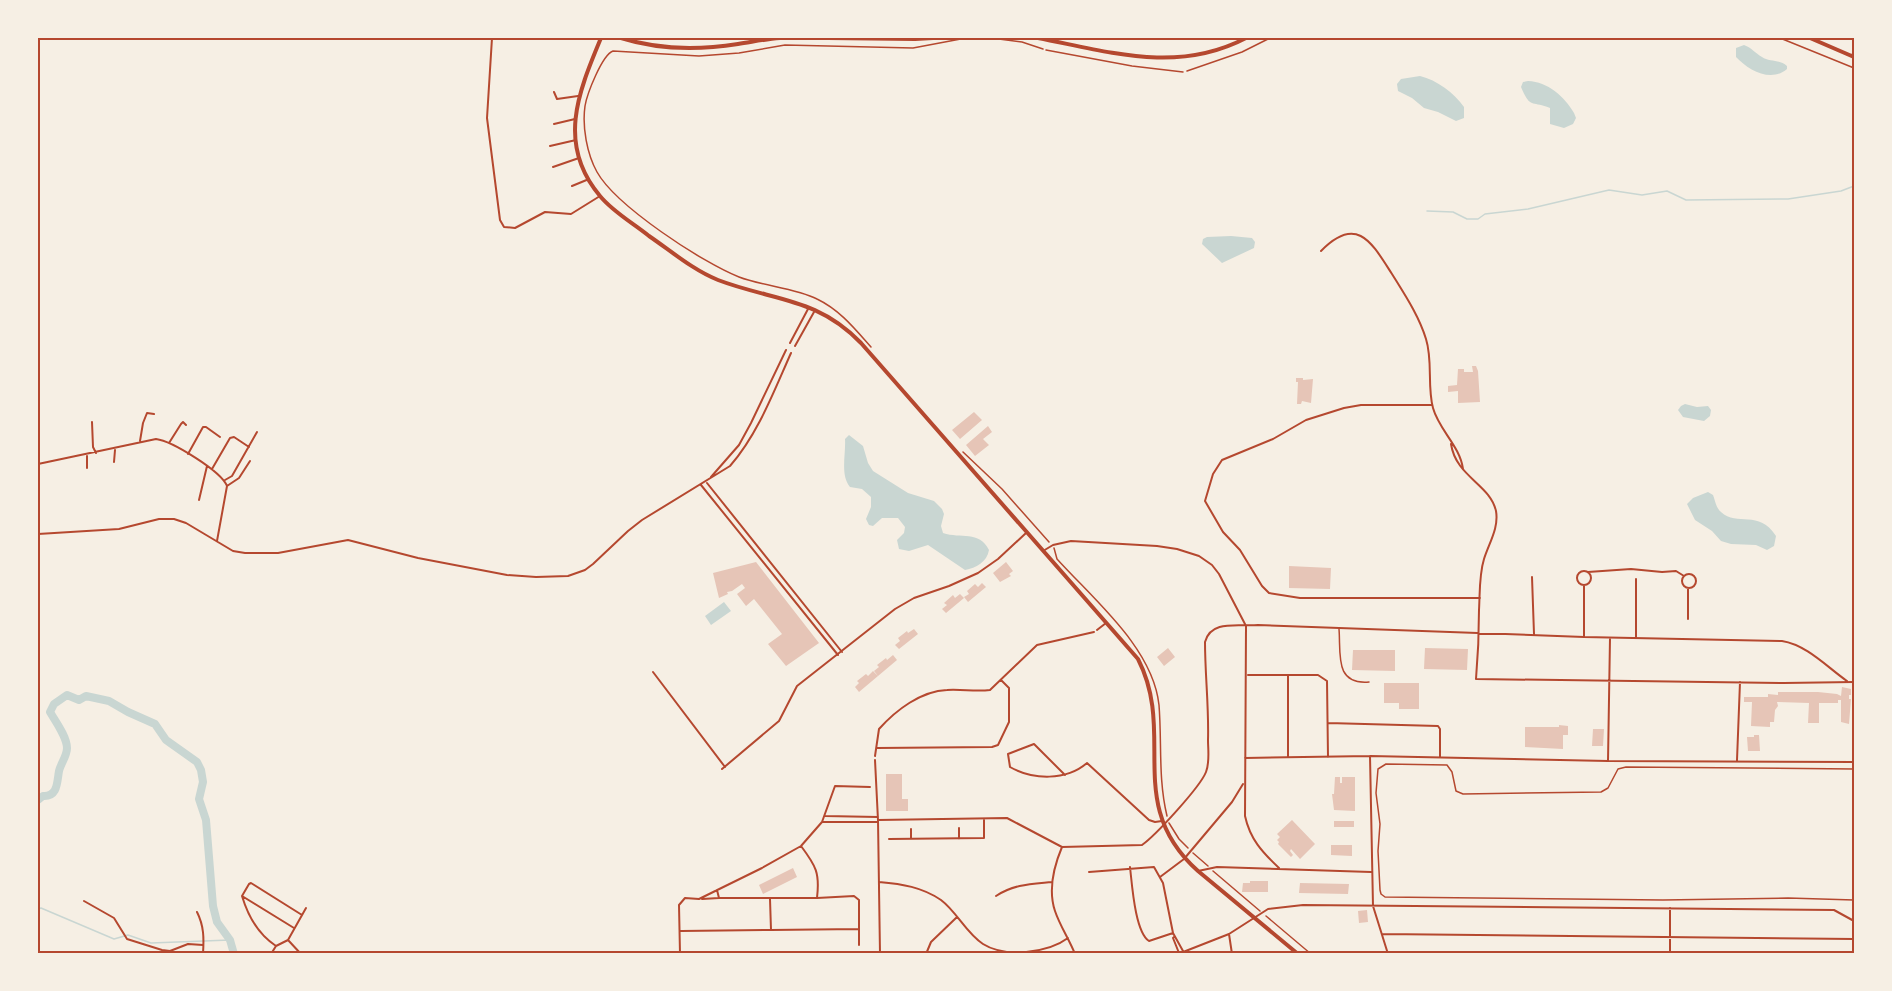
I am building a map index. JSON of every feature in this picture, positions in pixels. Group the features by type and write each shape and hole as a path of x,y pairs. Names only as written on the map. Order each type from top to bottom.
{"main road":[{"path":"601,38 578,96 575,119 579,157 600,196 636,226 708,275 816,309 841,325 861,343 1138,659 1151,691 1153,704 1155,795 1163,823 1172,842 1184,859 1298,954"},
{"path":"621,38 649,45 686,48 780,38"},
{"path":"828,38 933,38"},
{"path":"1038,38 1049,38 1130,56 1166,59 1215,51 1246,38"},
{"path":"1810,38 1853,56"}],"street":[{"path":"492,38 487,118 500,220 504,226 514,228 544,212 571,214 600,196"},
{"path":"1853,56 1854,50"},
{"path":"554,92 557,99 578,96"},
{"path":"554,124 575,119"},
{"path":"550,146 576,140"},
{"path":"553,167 579,157"},
{"path":"572,186 589,179"},
{"path":"1321,251 1331,241 1349,234 1365,238 1377,249 1405,292 1427,340 1432,405 1451,444 1455,458 1470,479 1491,499 1496,516 1494,533 1483,563 1476,679 1854,682"},
{"path":"790,344 809,306"},
{"path":"795,346 816,309"},
{"path":"708,481 739,445 786,350"},
{"path":"38,534 118,529 159,519 174,519 186,523 233,551 250,554 278,553 348,540 418,558 507,575 568,576 585,570 642,520 730,466 740,455 757,426 791,353"},
{"path":"1432,405 1361,405 1306,420 1273,439 1222,460 1213,474 1206,501 1224,532 1244,555 1262,586 1275,595 1300,598 1480,598"},
{"path":"140,442 142,423 147,413 154,414"},
{"path":"92,422 93,447 96,453"},
{"path":"169,443 181,424 183,422 186,425"},
{"path":"188,454 203,428 206,427 220,437"},
{"path":"225,480 232,476 257,432"},
{"path":"212,469 230,438 234,437 249,447"},
{"path":"38,464 156,439 169,443 212,469 225,480 227,486 217,542"},
{"path":"114,462 115,449"},
{"path":"87,455 87,468"},
{"path":"227,486 239,478 250,461"},
{"path":"199,500 207,466"},
{"path":"708,481 842,652"},
{"path":"701,485 838,655"},
{"path":"722,770 776,725 784,714 797,686 905,602 978,573 998,559 1026,533"},
{"path":"1043,551 1053,545 1071,541 1157,546 1199,556 1219,574 1246,626 1244,807 1250,832 1259,849 1279,868"},
{"path":"1584,586 1578,582 1578,575 1583,571 1631,569 1676,571 1684,576 1691,574 1696,579 1694,586 1688,588"},
{"path":"1584,586 1591,580 1588,572"},
{"path":"1684,576 1683,584 1688,588"},
{"path":"1532,577 1534,635"},
{"path":"1636,579 1636,638"},
{"path":"1584,586 1584,637"},
{"path":"1688,588 1688,619"},
{"path":"880,954 875,766 879,729 920,696 929,692 948,690 990,690 1036,645 1095,631 1106,623"},
{"path":"822,822 1007,818 1062,847 1142,845 1168,820 1201,780 1207,768 1209,738 1205,651 1206,637 1217,626 1782,641 1794,643 1847,681"},
{"path":"1608,761 1610,638"},
{"path":"652,672 725,767"},
{"path":"1247,675 1318,675 1327,681 1328,757"},
{"path":"1288,675 1288,757"},
{"path":"876,748 998,745 1009,722 1009,688 1001,680"},
{"path":"1737,761 1740,682"},
{"path":"1328,723 1438,726 1440,729 1440,757"},
{"path":"1065,774 1034,744 1008,754 1010,767 1021,773 1049,777 1065,774 1079,769 1087,762 1149,820 1163,823"},
{"path":"1245,758 1370,756 1608,761 1854,762"},
{"path":"1370,756 1373,906 1388,954"},
{"path":"1160,877 1184,859 1232,802 1245,781"},
{"path":"699,899 801,846 822,822 835,786 870,787"},
{"path":"825,816 878,820"},
{"path":"889,839 984,838 984,818"},
{"path":"958,839 959,828"},
{"path":"911,829 912,839"},
{"path":"801,846 817,871 819,882 817,898"},
{"path":"1062,847 1056,862 1052,896 1054,911 1075,954"},
{"path":"1089,872 1151,866 1160,877 1165,891 1173,938 1180,953 1229,934 1262,912 1292,906 1834,910 1854,921"},
{"path":"1130,867 1137,916 1145,939 1149,941 1174,934"},
{"path":"1198,871 1209,867 1372,872"},
{"path":"879,882 909,885 925,891 950,908 982,943 1000,950 1044,948 1068,938"},
{"path":"996,896 1008,888 1053,882"},
{"path":"276,946 257,927 245,907 242,896 249,884 251,883 302,915"},
{"path":"717,890 719,898"},
{"path":"242,896 294,928"},
{"path":"680,954 679,905 685,898 770,899 854,896 859,900 859,945"},
{"path":"770,899 771,930"},
{"path":"84,901 114,918 127,939 170,951 192,944 203,944"},
{"path":"270,954 276,946 288,940 306,908"},
{"path":"1670,908 1670,954"},
{"path":"197,912 204,937 203,954"},
{"path":"926,954 931,942 957,917"},
{"path":"681,931 859,928"},
{"path":"1229,934 1232,954"},
{"path":"1382,934 1854,939"},
{"path":"288,940 301,954"}],"lane":[{"path":"1046,50 1132,66 1183,72"},
{"path":"1339,629 1342,671 1347,678 1356,682 1369,682"}],"path":[{"path":"874,351 845,317 816,298 742,278 720,269 666,234 620,199 598,173 590,153 585,123 587,97 606,56 613,51 699,56 739,53 785,45 914,48 966,38"},
{"path":"991,38 1022,42 1046,50"},
{"path":"1186,72 1242,52 1270,38"},
{"path":"1780,38 1854,68"},
{"path":"957,446 1002,489 1053,545 1057,559 1135,644 1152,678 1159,705 1163,798 1168,820 1179,839 1218,878 1311,954"},
{"path":"1854,769 1626,767 1616,771 1608,788 1601,792 1463,794 1456,791 1452,772 1447,765 1386,764 1379,767 1376,786 1380,824 1378,851 1380,890 1382,896 1387,898 1854,900"}],"shaded area":[{"path":"1744,45 1765,59 1784,64 1787,69 1774,75 1753,70 1736,57 1736,48"},
{"path":"1420,76 1439,84 1455,97 1464,107 1464,118 1456,121 1424,108 1412,98 1398,91 1397,84 1401,79"},
{"path":"1528,81 1549,87 1560,96 1574,113 1576,118 1573,124 1564,128 1550,124 1550,108 1530,102 1524,94 1521,87 1523,82"},
{"path":"1207,237 1252,238 1255,242 1254,248 1222,263 1202,244 1203,239"},
{"path":"1685,404 1697,407 1708,406 1711,410 1710,416 1704,421 1683,417 1678,410"},
{"path":"849,435 863,446 873,471 908,493 934,501 942,509 943,533 975,537 985,544 989,550 983,561 965,570 928,545 909,551 899,549 897,540 904,533 905,527 898,518 882,518 873,526 869,525 866,519 871,507 871,497 862,489 850,487 845,477 845,439"},
{"path":"1708,492 1713,495 1719,510 1727,516 1755,520 1769,528 1776,536 1774,546 1767,550 1756,545 1731,544 1721,541 1712,531 1695,520 1687,504 1693,498"},
{"path":"724,602 731,611 711,625 705,616"}],"building":[{"path":"1472,366 1476,366 1478,371 1480,402 1458,403 1458,391 1448,392 1448,386 1457,385 1458,369 1473,372"},
{"path":"1296,378 1313,379 1311,403 1302,401 1301,404 1297,404 1298,382"},
{"path":"974,412 982,420 960,439 952,430"},
{"path":"988,426 992,432 983,439 989,445 975,456 966,445"},
{"path":"756,562 819,643 786,666 768,644 782,634 754,599 746,606 737,594 745,588 742,584 719,598 713,573"},
{"path":"1006,562 1013,571 1009,574 1011,576 1000,582 993,573"},
{"path":"1289,566 1331,568 1330,589 1289,588"},
{"path":"982,583 986,587 968,602 964,597 969,594 967,591 975,584 978,587"},
{"path":"960,594 964,598 946,613 942,609 947,605 944,603 953,595 955,598"},
{"path":"914,629 918,634 899,649 895,645 900,641 898,638"},
{"path":"1168,648 1175,657 1164,666 1157,657"},
{"path":"1425,648 1468,649 1467,670 1424,669"},
{"path":"1353,650 1395,650 1395,671 1352,670"},
{"path":"893,655 897,660 878,676 874,671 879,667 877,665"},
{"path":"873,671 878,676 859,692 855,687 859,683 857,681"},
{"path":"1384,683 1419,683 1419,709 1399,709 1399,703 1384,703"},
{"path":"1842,687 1851,689 1849,724 1841,722 1841,700 1838,700 1838,703 1819,703 1819,723 1808,723 1809,703 1777,702 1774,722 1770,722 1770,727 1751,726 1752,702 1744,702 1744,697 1768,697 1768,694 1778,695 1778,692 1818,692 1841,696"},
{"path":"1559,725 1568,726 1568,735 1563,735 1563,749 1525,747 1525,727 1559,727"},
{"path":"1593,729 1604,729 1603,746 1592,746"},
{"path":"1754,735 1759,735 1760,751 1748,751 1747,737 1754,737"},
{"path":"886,774 902,774 902,799 908,799 908,811 886,811"},
{"path":"1335,777 1340,777 1340,783 1342,783 1342,777 1355,777 1355,811 1334,810 1332,794 1334,794"},
{"path":"1292,820 1315,844 1300,859 1291,849 1293,855 1291,857 1277,840 1280,837 1277,834"},
{"path":"1334,821 1354,821 1354,827 1334,827"},
{"path":"1331,845 1352,845 1352,856 1331,855"},
{"path":"793,868 797,877 763,894 759,885"},
{"path":"1250,881 1268,881 1268,892 1242,892 1243,883 1250,883"},
{"path":"1300,883 1349,884 1348,894 1299,893"},
{"path":"1367,910 1368,922 1359,923 1358,911"}],"waterway":[{"path":"1427,211 1453,212 1467,219 1478,219 1485,214 1528,209 1609,190 1642,195 1667,191 1686,200 1788,199 1841,191 1854,186"},
{"path":"38,800 54,791 66,754 65,739 50,712 54,704 67,695 79,700 86,696 109,701 155,724 166,740 197,762 201,770 203,782 199,799 206,820 213,906 217,922 230,940 234,954"},
{"path":"38,909 41,908 114,939 128,935 151,943 230,940"}]}
